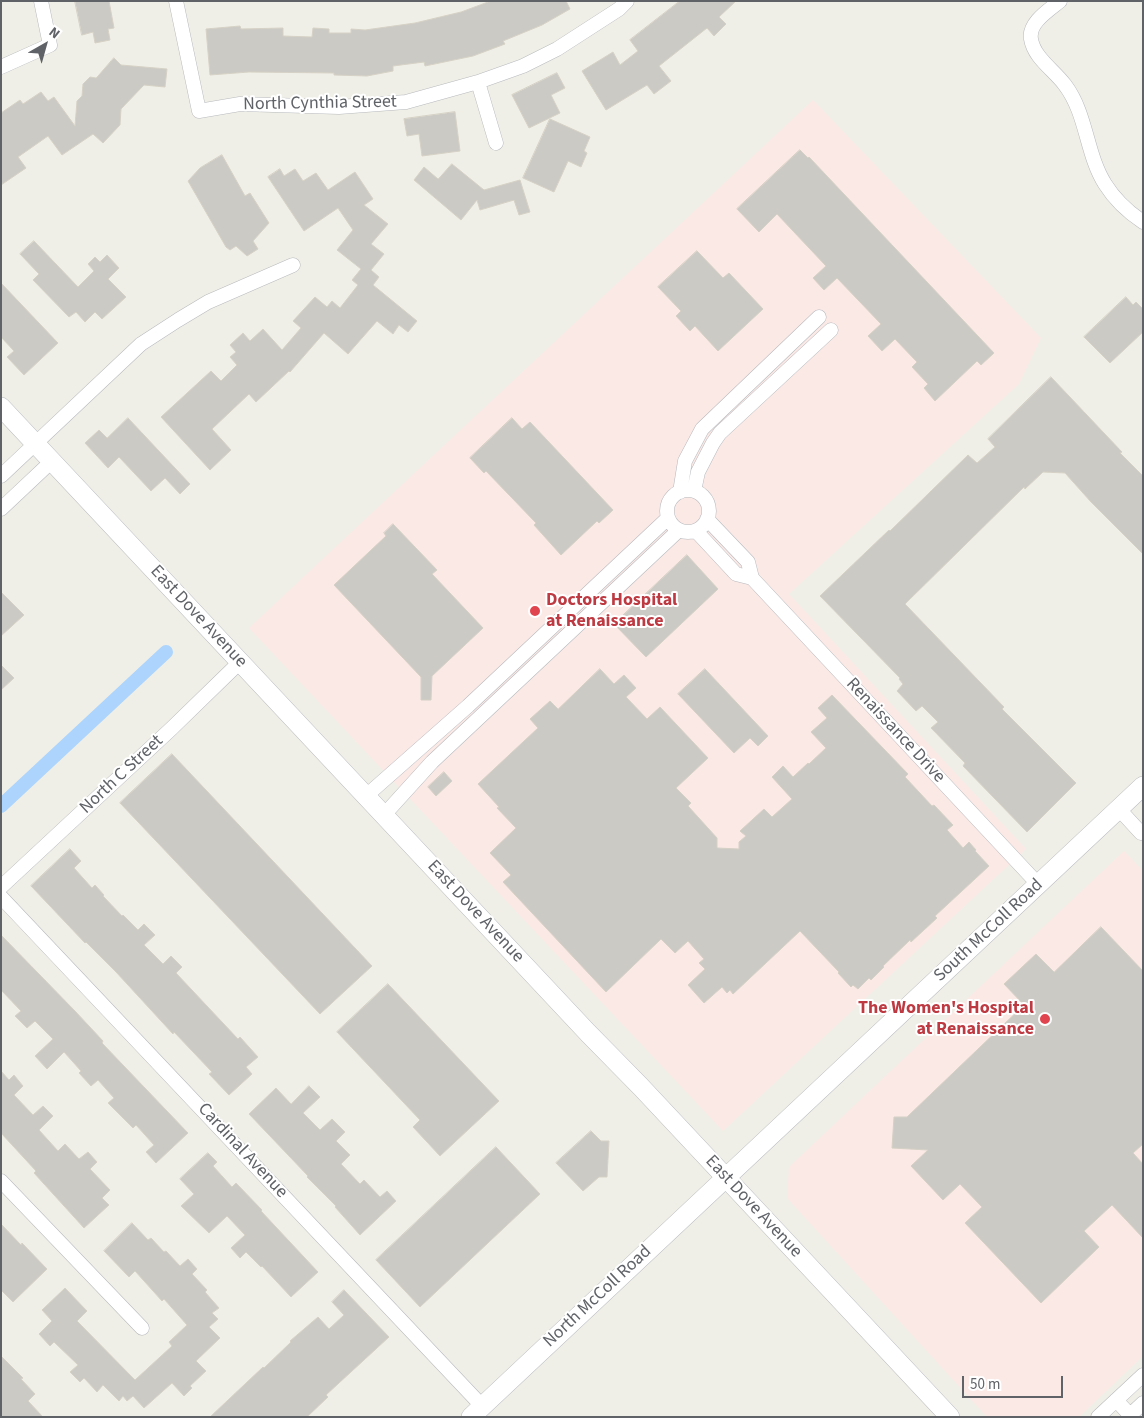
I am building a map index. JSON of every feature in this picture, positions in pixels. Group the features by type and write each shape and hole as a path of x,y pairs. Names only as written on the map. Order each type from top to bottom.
{"main road":[{"name":"East Dove Avenue","path":"1,407 946,1415"},
{"name":"South McColl Road","path":"725,1178 1143,786"},
{"name":"North McColl Road","path":"477,1411 725,1178"}],"street":[{"path":"1,68 50,45 41,1"},
{"name":"North Cynthia Street","path":"176,1 199,111 240,104 339,107 406,102 478,82 523,66 557,50 619,4"},
{"path":"1060,1 1033,26 1030,38 1034,50 1066,85 1081,114 1094,160 1104,184 1120,203 1143,222"},
{"path":"478,82 496,143"},
{"path":"1,476 141,344 208,302 293,265"},
{"path":"680,492 685,461 702,428 819,317"},
{"path":"694,491 698,472 713,442 720,433 831,330"},
{"path":"791,344 802,356"},
{"path":"709,421 720,433"},
{"path":"1,509 52,461"},
{"path":"684,468 698,472"},
{"path":"694,491 703,496 708,503 708,519 696,531 679,530 671,524 668,518 668,504 672,497 680,492 694,491"},
{"path":"366,796 468,706 668,518"},
{"name":"Renaissance Drive","path":"708,519 748,562 752,578 1038,884"},
{"path":"384,815 432,762 679,530"},
{"name":"Renaissance Drive","path":"696,531 736,574 752,578"},
{"path":"612,572 623,584"},
{"path":"577,604 589,616"},
{"path":"554,626 565,638"},
{"name":"North C Street","path":"1,887 241,662"},
{"path":"495,681 507,693"},
{"path":"468,706 480,718"},
{"path":"431,739 444,752"},
{"path":"1118,808 1142,835"},
{"name":"Cardinal Avenue","path":"1,897 477,1411"},
{"path":"1,1180 142,1328"},
{"path":"1098,1417 1143,1375"},
{"path":"1116,1400 1129,1416 1143,1403"}],"shaded area":[{"name":"Doctors Hospital at Renaissance","path":"813,100 1041,338 1019,384 789,594 1026,849 723,1131 249,628"},
{"name":"The Women's Hospital at Renaissance","path":"1124,851 1143,871 1143,1356 1079,1417 987,1417 787,1198 789,1167"}],"building":[{"path":"75,1 109,1 114,28 108,29 110,40 95,43 93,32 82,35"},
{"path":"491,1 566,1 570,9 542,25 503,41 505,44 473,56 425,66 424,62 393,66 393,71 367,76 334,75 334,73 249,72 210,75 206,29 240,26 241,29 283,28 283,36 312,37 313,28 329,29 329,33 351,33 351,29 365,30 415,23 461,12"},
{"path":"680,1 736,1 719,17 726,24 714,36 707,28 659,66 671,81 654,94 647,85 606,110 582,71 613,52 620,65 638,51 630,40"},
{"path":"114,58 121,65 167,69 165,87 144,85 121,109 120,125 103,143 93,134 62,155 48,136 18,157 26,168 1,185 1,113 20,100 23,104 41,92 48,101 54,97 75,126 77,101 82,96 83,84 90,77 96,78"},
{"path":"557,73 565,88 551,95 560,113 529,128 512,95"},
{"path":"455,112 460,151 422,156 419,134 407,136 404,119"},
{"path":"550,119 590,137 584,151 587,153 581,167 568,161 554,192 523,178"},
{"path":"800,150 809,157 994,353 981,365 977,361 935,401 924,388 928,384 912,367 917,362 895,339 882,351 868,336 881,324 837,278 824,290 813,278 826,266 777,214 759,232 737,209"},
{"path":"222,155 245,196 250,193 269,223 253,241 258,249 247,256 236,246 230,250 226,247 188,181 200,168"},
{"path":"452,164 484,190 520,180 530,212 519,215 514,200 480,210 477,200 461,220 414,180 424,167 438,179"},
{"path":"280,169 284,176 295,169 303,181 316,173 328,190 355,172 373,199 364,205 388,224 371,244 384,254 371,270 379,277 373,285 417,321 408,332 399,325 393,334 377,321 348,354 324,333 290,372 256,402 249,394 212,429 231,450 210,470 161,417 211,371 221,381 237,365 230,357 236,352 230,345 243,333 250,341 263,329 282,350 301,328 293,321 315,297 327,307 332,301 340,308 358,285 352,280 361,269 337,250 353,230 338,208 304,231 268,177"},
{"path":"34,241 78,287 94,271 88,264 95,257 100,262 107,255 119,268 108,279 126,297 102,319 95,312 85,322 76,312 69,317 33,280 39,274 20,254"},
{"path":"697,251 723,278 729,273 763,309 718,351 695,326 690,331 676,316 681,311 658,287"},
{"path":"1,283 58,343 24,375 7,357 14,351 1,337"},
{"path":"1126,297 1133,305 1136,302 1143,309 1143,332 1110,363 1084,337"},
{"path":"1051,377 1143,476 1143,554 1065,473 1043,472 1025,489 1024,487 905,604 1004,707 1002,709 1076,783 1027,832 963,766 965,763 931,728 938,722 922,706 916,711 897,691 903,684 900,678 820,596 968,455 977,463 995,447 988,439"},
{"path":"128,418 190,484 180,494 165,478 151,491 119,457 108,468 85,443 99,430 107,438"},
{"path":"512,418 522,429 530,422 613,510 599,523 597,521 561,555 534,525 536,523 486,471 484,473 470,458"},
{"path":"393,524 437,570 432,574 483,628 432,676 431,700 421,700 421,677 334,585 386,536 384,533"},
{"path":"687,555 718,589 646,657 614,624"},
{"path":"1,592 24,615 1,636"},
{"path":"1,665 14,678 1,690"},
{"path":"600,669 614,684 624,675 636,688 626,697 647,719 660,707 708,758 676,788 691,803 688,806 717,838 717,848 739,849 739,842 746,836 740,831 764,809 772,817 792,799 772,777 783,766 793,777 826,748 811,732 827,718 818,708 832,695 908,774 905,777 953,825 947,830 963,848 969,842 989,866 935,916 937,918 883,966 871,980 869,978 858,989 853,985 851,987 800,931 733,994 730,990 727,993 722,987 704,1003 688,985 705,969 699,963 704,959 688,941 675,953 661,939 606,992 503,882 511,875 490,853 516,828 478,784 538,728 530,719 550,701 558,709"},
{"path":"705,669 768,736 758,746 750,738 734,753 678,694"},
{"path":"172,754 372,966 320,1014 120,803"},
{"path":"444,772 452,781 436,796 428,787"},
{"path":"70,849 81,861 74,868 92,888 95,885 122,916 138,930 144,924 155,935 144,945 163,964 171,956 182,967 176,973 238,1039 240,1037 258,1057 246,1067 252,1074 229,1095 209,1074 212,1072 31,886"},
{"path":"1101,927 1143,971 1143,1144 1133,1153 1143,1164 1143,1238 1112,1205 1084,1231 1099,1247 1041,1303 965,1223 982,1207 960,1184 943,1200 911,1166 928,1150 892,1148 894,1117 907,1117 1024,1005 1004,984 1036,954 1054,972"},
{"path":"1,935 75,1011 103,1041 102,1043 188,1133 156,1163 146,1152 154,1145 136,1125 133,1128 108,1103 114,1098 98,1080 91,1086 64,1052 47,1069 35,1056 53,1039 35,1021 27,1028 15,1016 21,1011 1,990"},
{"path":"388,984 499,1101 440,1156 413,1127 420,1120 337,1032"},
{"path":"1,1071 9,1080 14,1075 23,1086 14,1095 33,1115 43,1106 53,1116 39,1130 58,1151 65,1144 79,1159 88,1152 97,1162 90,1169 110,1190 102,1198 109,1205 84,1228 1,1133"},
{"path":"309,1086 320,1097 303,1113 320,1130 332,1119 345,1132 336,1141 350,1155 341,1164 360,1184 364,1180 380,1197 387,1191 396,1201 360,1235 336,1206 249,1114 276,1088 291,1104"},
{"path":"591,1131 601,1141 609,1141 607,1177 599,1177 583,1191 556,1163"},
{"path":"496,1147 540,1194 420,1307 376,1260"},
{"path":"208,1153 217,1162 213,1166 232,1187 236,1183 318,1272 291,1297 246,1252 240,1258 231,1248 245,1235 227,1216 209,1233 181,1206 194,1194 180,1179"},
{"path":"132,1223 148,1240 151,1238 180,1266 188,1259 197,1269 192,1274 207,1290 205,1292 219,1308 212,1313 218,1319 209,1327 220,1338 196,1361 206,1371 190,1386 192,1388 184,1396 172,1383 144,1408 133,1396 127,1401 123,1396 119,1401 103,1385 97,1392 84,1378 80,1382 70,1372 78,1365 54,1342 50,1346 39,1334 52,1321 42,1310 65,1288 87,1311 77,1321 135,1380 172,1346 169,1342 187,1325 135,1271 129,1277 104,1251"},
{"path":"1,1224 47,1269 13,1302 1,1290"},
{"path":"344,1290 389,1337 326,1395 328,1397 307,1417 210,1417 318,1317 329,1329 344,1315 332,1302"},
{"path":"1,1356 23,1378 21,1379 35,1394 28,1401 43,1417 1,1417"}],"waterway":[{"path":"1,806 166,652"}],"place":[{"name":"Doctors Hospital at Renaissance","path":"535,611"},
{"name":"The Women's Hospital at Renaissance","path":"1045,1019"}]}
